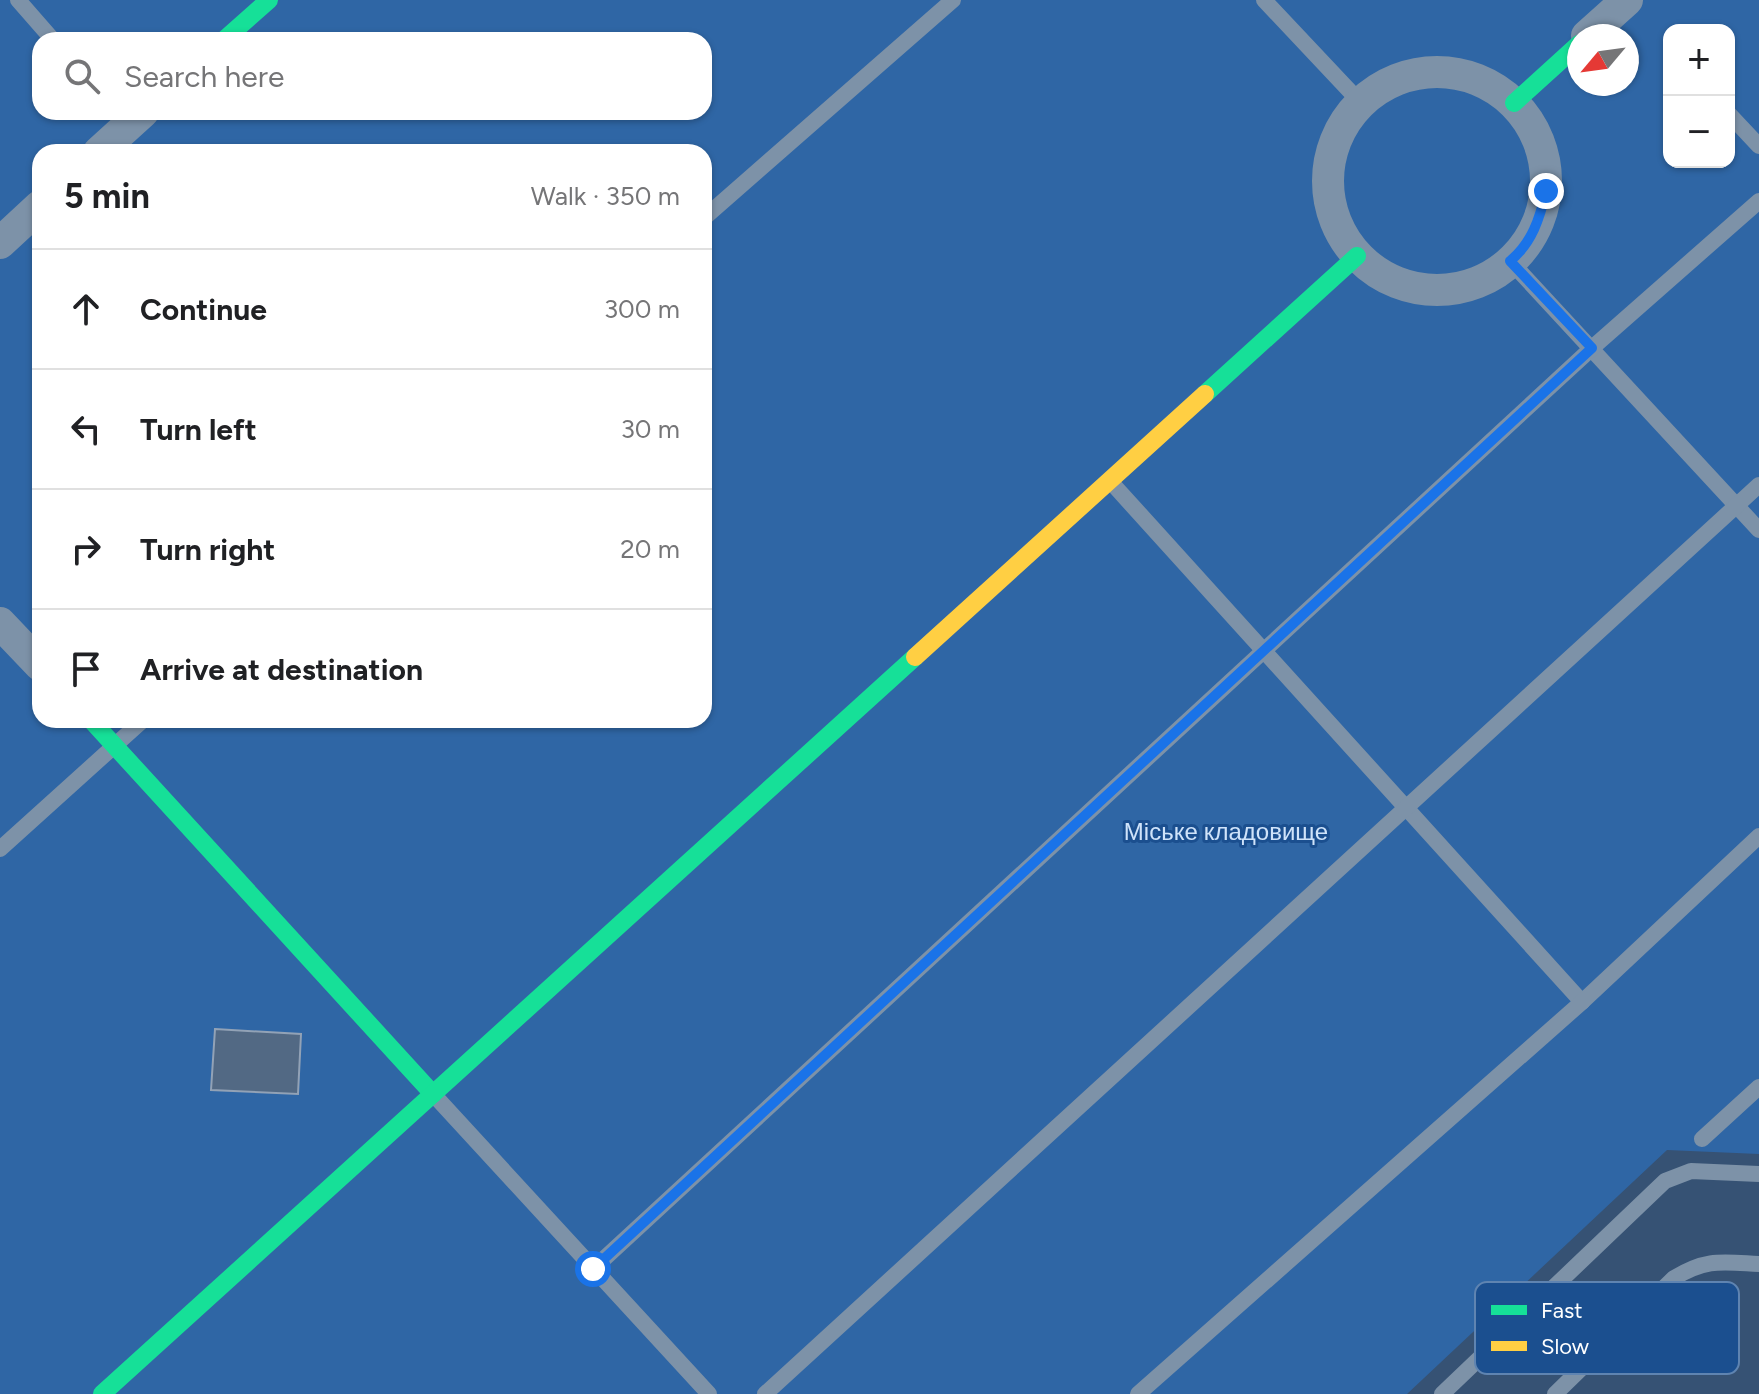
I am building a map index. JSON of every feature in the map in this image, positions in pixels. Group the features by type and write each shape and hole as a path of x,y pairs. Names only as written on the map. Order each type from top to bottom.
{"street":[{"path":"233,32 269,0"},
{"path":"1600,24 1627,0"},
{"path":"1514,103 1567,55"},
{"path":"1426,72 1458,73 1488,84 1514,103 1533,128 1544,158 1546,191 1539,221 1520,253 1492,276 1457,289 1421,289 1386,278 1357,256 1337,225 1328,190 1331,153 1346,120 1367,96 1395,80 1426,72"},
{"path":"106,144 126,120"},
{"path":"0,243 32,213"},
{"path":"102,1394 1357,256"},
{"path":"0,623 32,657"},
{"path":"99,728 433,1094"}],"lane":[{"path":"18,0 46,32"},
{"path":"712,211 953,0"},
{"path":"1264,0 1361,103"},
{"path":"1735,120 1759,146"},
{"path":"593,1269 1592,348 1759,201"},
{"path":"1510,261 1759,530"},
{"path":"1109,480 1582,1002"},
{"path":"765,1394 1759,485"},
{"path":"0,849 134,728"},
{"path":"1138,1394 1582,1002 1759,836"},
{"path":"1702,1139 1759,1087"},
{"path":"433,1094 709,1394"},
{"path":"1559,1282 1665,1181 1691,1171 1759,1174"},
{"path":"1670,1282 1692,1268 1711,1262 1759,1264"},
{"path":"1442,1394 1475,1362"},
{"path":"1555,1394 1576,1374"}],"green space":[{"name":"Міське кладовище","path":"0,0 1759,0 1759,1154 1667,1150 1526,1282 1475,1282 1475,1330 1407,1394 0,1394"}],"building":[{"path":"215,1029 301,1034 298,1094 211,1090"}],"traffic: fast":[{"path":"233,32 269,0"},
{"path":"1514,103 1567,55"},
{"path":"1205,394 1357,256"},
{"path":"102,1394 915,657"},
{"path":"98,728 433,1094"}],"traffic: slow":[{"path":"915,657 1205,394"}],"route":[{"path":"593,1269 1592,348 1510,261 1520,253 1539,221 1546,191"}]}
